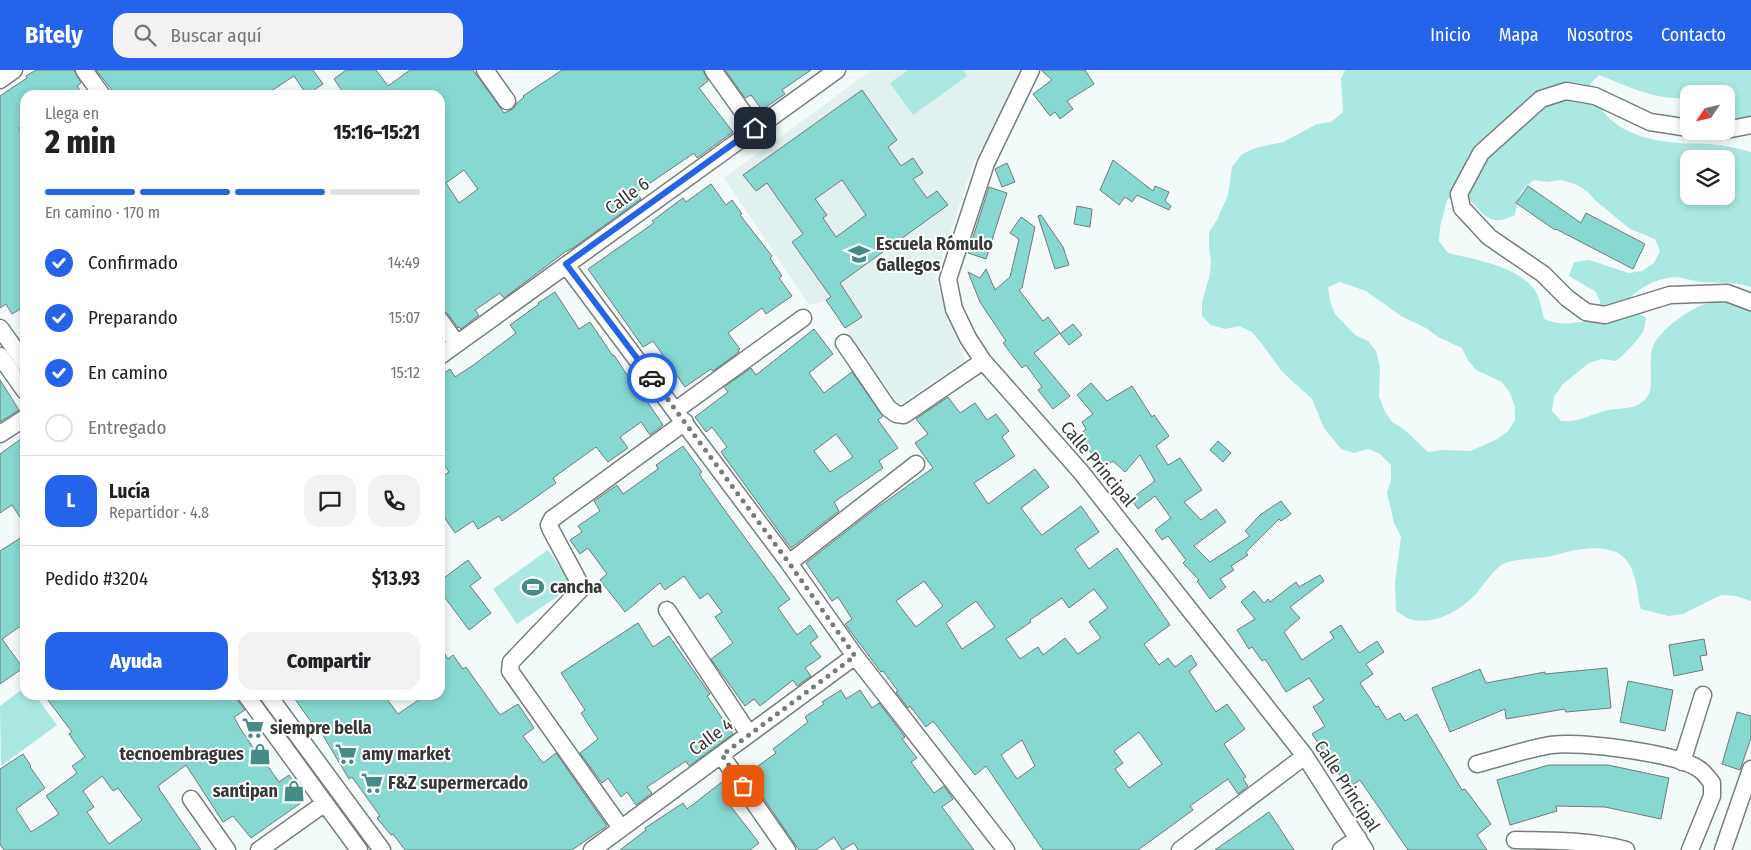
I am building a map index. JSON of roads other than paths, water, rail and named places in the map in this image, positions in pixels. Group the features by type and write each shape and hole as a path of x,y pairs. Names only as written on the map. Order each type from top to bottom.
{"street":[{"path":"0,80 14,70"},
{"path":"84,70 98,90"},
{"path":"485,70 507,101"},
{"path":"713,70 755,128"},
{"name":"Calle 6","path":"445,352 837,70"},
{"name":"Calle Principal","path":"1031,70 986,163 948,279 954,309 968,338 983,361 1082,472 1305,756 1362,844"},
{"path":"1680,127 1650,122 1595,96 1566,91 1541,99 1481,152 1459,194 1462,208 1489,237 1543,274 1567,298 1586,312 1605,315 1670,295 1727,293 1751,302"},
{"path":"1735,128 1751,124"},
{"path":"566,264 789,563 855,656 1006,850"},
{"path":"621,828 510,671 511,662 581,589 549,525 552,519 803,318"},
{"path":"445,327 457,344"},
{"path":"0,328 20,356"},
{"path":"844,343 888,408 896,414 904,415 983,361"},
{"path":"0,356 20,384"},
{"path":"0,434 20,421"},
{"path":"789,563 916,464"},
{"path":"667,610 749,734"},
{"name":"Calle 4","path":"592,850 855,656"},
{"path":"1682,762 1703,695"},
{"path":"250,700 359,850"},
{"path":"272,700 382,850"},
{"path":"1477,764 1552,745 1603,746 1660,756 1682,762 1699,769 1712,783 1712,796 1690,850"},
{"path":"722,755 787,850"},
{"path":"1180,850 1305,756"},
{"path":"1723,850 1751,768"},
{"path":"190,799 227,850"},
{"path":"260,850 324,803"},
{"path":"1515,840 1569,842 1616,847 1626,850"},
{"path":"1341,850 1362,844"}],"place":[{"name":"Escuela Rómulo Gallegos","path":"859,254"},
{"name":"cancha","path":"533,587"},
{"name":"siempre bella","path":"253,728"},
{"name":"tecnoembragues","path":"260,754"},
{"name":"amy market","path":"346,754"},
{"name":"F&Z supermercado","path":"372,783"},
{"name":"santipan","path":"294,791"}]}
